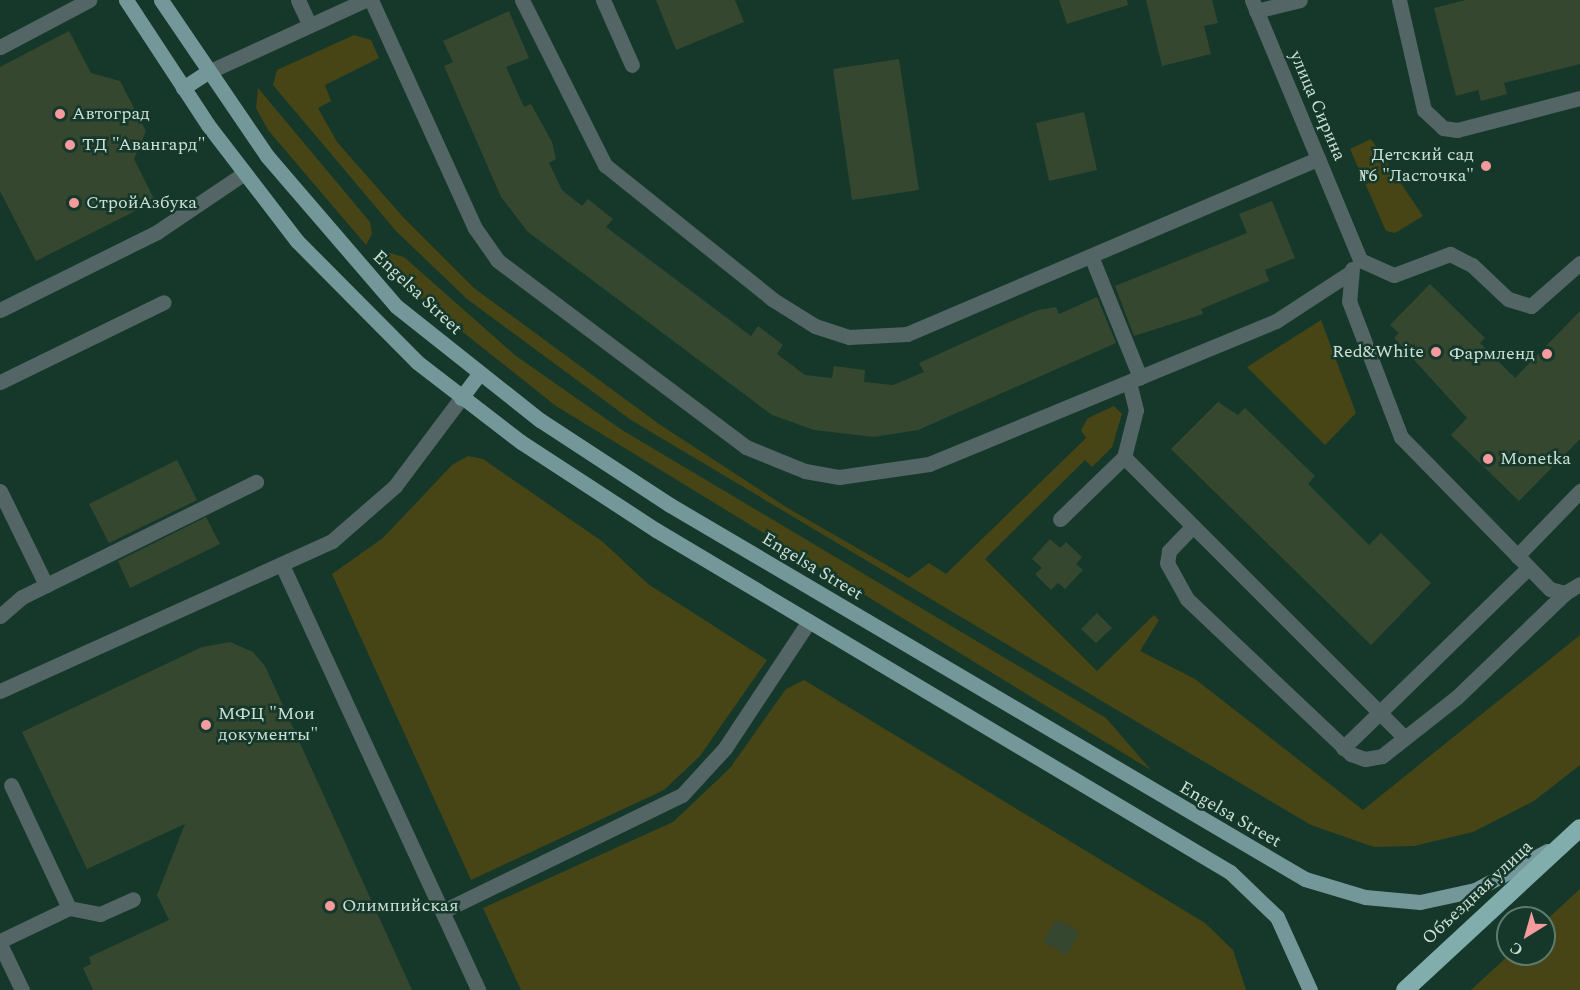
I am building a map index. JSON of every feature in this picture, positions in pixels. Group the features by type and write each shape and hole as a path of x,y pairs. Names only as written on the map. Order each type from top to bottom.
{"highway":[{"name":"Объездная улица","path":"1405,990 1579,828"}],"main road":[{"path":"126,0 183,88 243,174 337,285 461,398 592,490 1230,872 1277,917 1310,990"},
{"name":"Engelsa Street","path":"161,0 267,156 350,256 396,306 479,375 606,464 824,598 1243,847 1334,890 1395,901 1450,898 1521,868 1579,828"},
{"path":"183,88 208,72"},
{"path":"461,398 479,375"},
{"path":"809,621 824,598"}],"street":[{"path":"0,47 89,0"},
{"path":"298,0 309,24"},
{"path":"208,72 365,0"},
{"path":"371,0 475,228 497,260 746,447 776,462 838,477 895,472 929,464 1276,321 1348,274 1360,260 1394,276 1449,254 1472,265 1508,299 1531,306 1580,263"},
{"path":"522,0 605,165 772,299 815,326 869,339 907,334 1318,159"},
{"path":"603,0 632,66"},
{"path":"1254,5 1300,0"},
{"path":"1399,0 1424,110 1443,128 1457,130 1580,98"},
{"name":"улица Сирина","path":"1254,5 1360,260"},
{"path":"3,309 157,232 243,174"},
{"path":"1060,519 1124,457 1136,410 1134,379 1091,256"},
{"path":"1348,274 1349,301 1401,437 1550,589 1565,593"},
{"path":"0,382 164,302"},
{"path":"0,691 332,541 380,503 461,398"},
{"path":"1124,457 1405,738"},
{"path":"0,616 46,585 256,482"},
{"path":"0,491 46,585"},
{"path":"1516,556 1580,491"},
{"path":"1193,526 1169,551 1167,562 1187,599 1343,748 1365,759 1382,756 1405,738 1475,681 1565,593 1580,584"},
{"path":"282,564 478,990"},
{"path":"1343,748 1528,568"},
{"path":"443,910 682,795 725,748 809,621"},
{"path":"11,785 69,908"},
{"path":"22,990 0,943 69,908 100,914 133,900"}],"shaded area":[{"path":"354,35 371,40 379,58 325,85 331,101 318,108 337,142 403,217 474,288 659,424 786,507 909,578 929,563 946,574 1086,438 1081,430 1088,418 1114,406 1122,414 1112,447 1092,467 1085,460 985,559 1097,671 1154,615 1159,620 1140,651 1195,679 1363,810 1580,635 1580,765 1534,801 1473,832 1414,846 1374,847 1311,825 1117,710 631,420 467,299 396,231 273,85 277,70"},
{"path":"258,88 370,222 372,234 366,245 268,130 256,108"},
{"path":"1371,139 1423,216 1395,233 1386,231 1350,149"},
{"path":"390,253 404,257 516,356 622,430 1106,718 1151,770 556,406 410,290 379,259"},
{"path":"1321,320 1356,413 1325,445 1247,367"},
{"path":"468,456 483,459 603,542 648,584 767,660 700,756 664,790 471,880 332,574 383,538 452,465"},
{"path":"804,680 1205,923 1233,950 1246,990 521,990 483,908 673,822 730,768 786,689"},
{"path":"1580,889 1580,990 1471,990 1497,966 1556,966 1556,911"}],"building":[{"path":"656,0 735,0 744,22 676,50"},
{"path":"1059,0 1127,0 1128,5 1067,24"},
{"path":"1146,0 1212,0 1218,23 1204,26 1211,54 1162,66"},
{"path":"1466,0 1580,0 1580,64 1504,83 1507,94 1481,101 1478,90 1456,96 1434,8"},
{"path":"509,11 529,58 506,67 524,107 531,104 552,142 556,159 549,163 562,190 582,206 588,199 613,219 606,227 751,336 758,326 783,345 777,354 805,375 832,378 834,366 865,370 864,382 893,385 924,372 919,363 1005,324 1038,310 1056,307 1059,314 1097,297 1116,343 918,430 874,437 814,430 772,415 528,232 501,197 444,66 453,62 443,41"},
{"name":"ТД \"Авангард\"","path":"69,31 91,73 120,81 146,131 134,159 155,201 36,261 0,191 0,67"},
{"path":"899,59 919,190 852,200 833,69"},
{"path":"1084,112 1097,170 1049,181 1036,123"},
{"path":"1272,201 1295,258 1265,270 1269,281 1201,309 1203,314 1134,336 1115,286 1247,233 1239,214"},
{"path":"1430,284 1485,338 1480,343 1515,378 1580,311 1580,439 1519,501 1451,435 1467,418 1394,338 1399,333 1390,325"},
{"path":"1218,402 1238,415 1245,408 1315,476 1308,484 1369,545 1381,533 1431,583 1371,645 1171,449"},
{"path":"177,460 197,500 109,543 89,504"},
{"path":"206,517 220,544 130,588 118,561"},
{"path":"1050,539 1060,548 1066,542 1082,557 1076,564 1083,570 1065,589 1058,583 1051,590 1035,574 1042,568 1032,559"},
{"path":"1097,613 1112,628 1096,643 1081,629"},
{"path":"230,642 253,652 265,666 412,990 93,990 83,968 91,964 89,957 169,920 157,895 185,824 87,869 22,732 202,647"},
{"path":"1056,919 1080,932 1067,955 1043,942"}],"place":[{"name":"Автоград","path":"60,114"},
{"name":"ТД \"Авангард\"","path":"70,145"},
{"name":"Детский сад №6 \"Ласточка\"","path":"1486,166"},
{"name":"СтройАзбука","path":"74,203"},
{"name":"Red&White","path":"1436,352"},
{"name":"Фармленд","path":"1547,354"},
{"name":"Monetka","path":"1488,459"},
{"name":"МФЦ \"Мои документы\"","path":"206,725"},
{"name":"Олимпийская","path":"330,906"}]}
